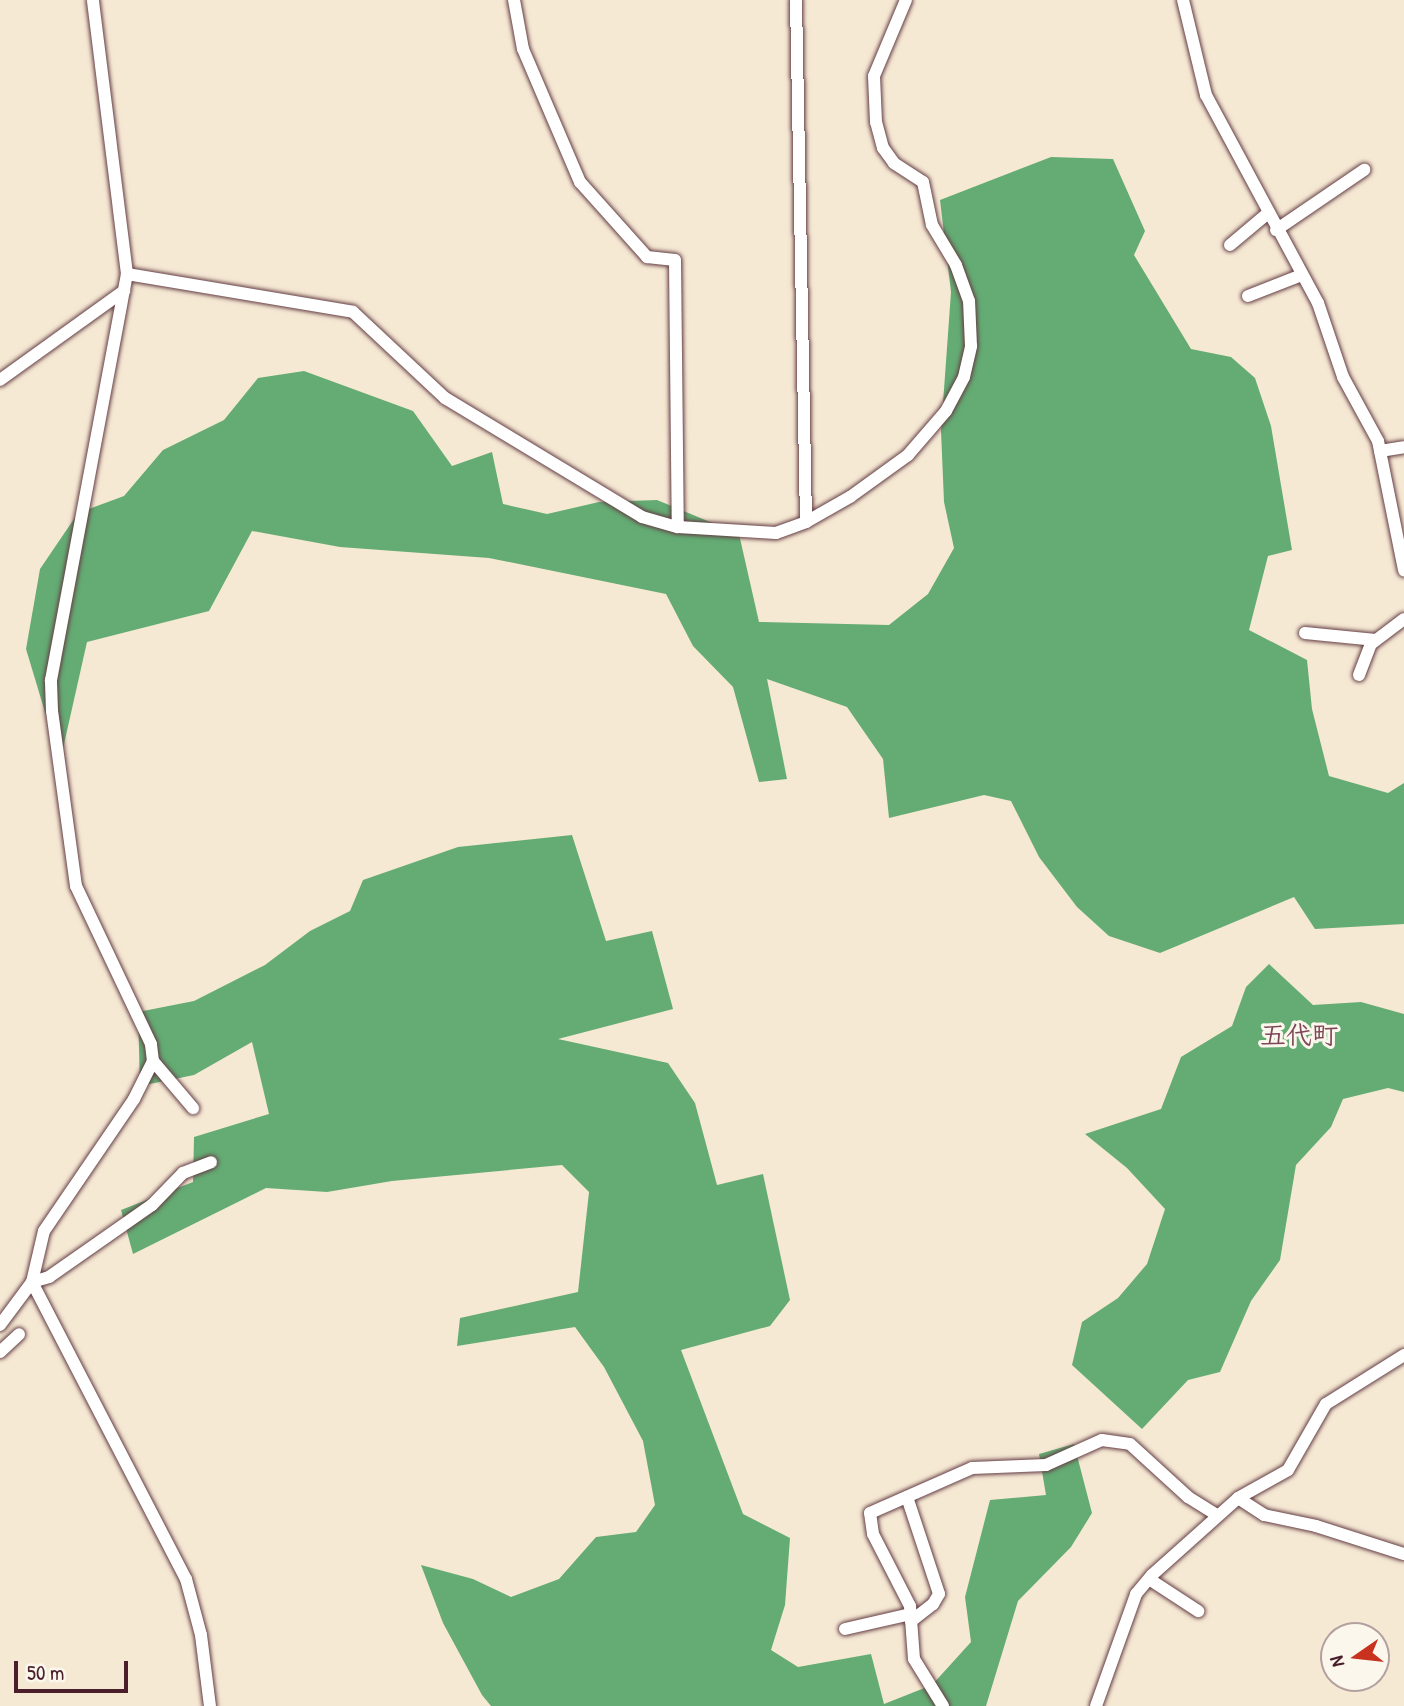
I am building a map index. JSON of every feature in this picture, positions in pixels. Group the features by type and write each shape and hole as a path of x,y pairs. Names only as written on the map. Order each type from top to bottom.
{"street":[{"path":"0,1325 32,1282 44,1231 134,1099 153,1061 151,1044 76,886 63,815 52,711 51,680 127,274 93,0"},
{"path":"513,0 523,49 580,182 647,257 675,260 678,527"},
{"path":"796,0 806,522"},
{"path":"127,274 353,312 445,398 642,517 678,527 776,533 806,522 850,497 908,455 946,411 964,377 971,346 969,301 956,265 932,225 923,182 894,163 883,148 876,122 874,76 906,0"},
{"path":"1183,0 1206,95 1267,214 1318,303 1343,377 1361,405 1380,451 1404,570"},
{"path":"1276,230 1364,170"},
{"path":"1230,245 1267,214"},
{"path":"1248,296 1302,275"},
{"path":"0,380 124,291"},
{"path":"1380,451 1404,447"},
{"path":"1359,675 1362,660 1376,640 1404,619"},
{"path":"1305,633 1376,640"},
{"path":"153,1061 193,1108"},
{"path":"32,1282 49,1276 152,1205 183,1173 211,1162"},
{"path":"32,1282 186,1579 201,1634 210,1706"},
{"path":"0,1352 19,1334"},
{"path":"1096,1706 1136,1594 1149,1579 1237,1498 1288,1470 1326,1404 1404,1355"},
{"path":"943,1706 914,1659 911,1618 873,1534 870,1513 972,1468 1046,1465 1102,1440 1130,1444 1188,1497 1217,1515"},
{"path":"845,1629 911,1618 933,1604 939,1594 907,1497"},
{"path":"1237,1498 1264,1515 1316,1526 1404,1554"},
{"path":"1149,1579 1198,1611"}],"green space":[{"path":"1051,157 1113,159 1145,231 1134,255 1191,349 1231,357 1255,378 1271,426 1292,550 1268,556 1249,630 1307,660 1312,709 1329,776 1388,793 1404,783 1404,924 1315,929 1294,897 1160,953 1109,936 1077,907 1039,857 1011,801 984,795 889,818 883,759 847,707 767,679 787,779 759,782 733,687 693,646 666,594 489,558 340,547 252,531 209,611 87,642 60,762 26,649 40,569 78,513 124,496 163,450 224,420 258,378 304,371 413,411 452,466 492,452 503,504 547,514 599,502 657,500 739,534 759,622 889,625 928,594 954,548 944,502 941,431 951,292 940,200"},
{"path":"572,835 606,941 652,931 673,1009 558,1039 668,1063 695,1103 717,1185 763,1174 790,1300 770,1326 681,1350 743,1514 790,1538 785,1605 771,1650 798,1667 871,1654 884,1704 932,1685 971,1642 965,1597 990,1500 1046,1495 1039,1454 1074,1444 1092,1513 1071,1547 1018,1601 986,1706 491,1706 482,1695 443,1623 421,1565 473,1579 511,1597 559,1579 596,1537 636,1532 655,1505 643,1441 604,1367 575,1327 457,1346 460,1318 578,1292 589,1192 562,1165 392,1181 327,1192 266,1188 133,1254 121,1210 193,1182 194,1137 269,1114 252,1042 194,1075 140,1086 138,1012 194,1001 265,965 310,931 350,911 363,880 458,847"},
{"path":"1269,964 1313,1005 1361,1002 1404,1014 1404,1092 1388,1088 1343,1099 1331,1127 1296,1165 1280,1260 1251,1301 1220,1372 1188,1380 1142,1429 1072,1365 1082,1322 1118,1298 1147,1264 1165,1209 1127,1168 1085,1134 1161,1109 1181,1057 1232,1026 1246,987"}],"district":[{"name":"五代町","path":"1299,1035"}]}
